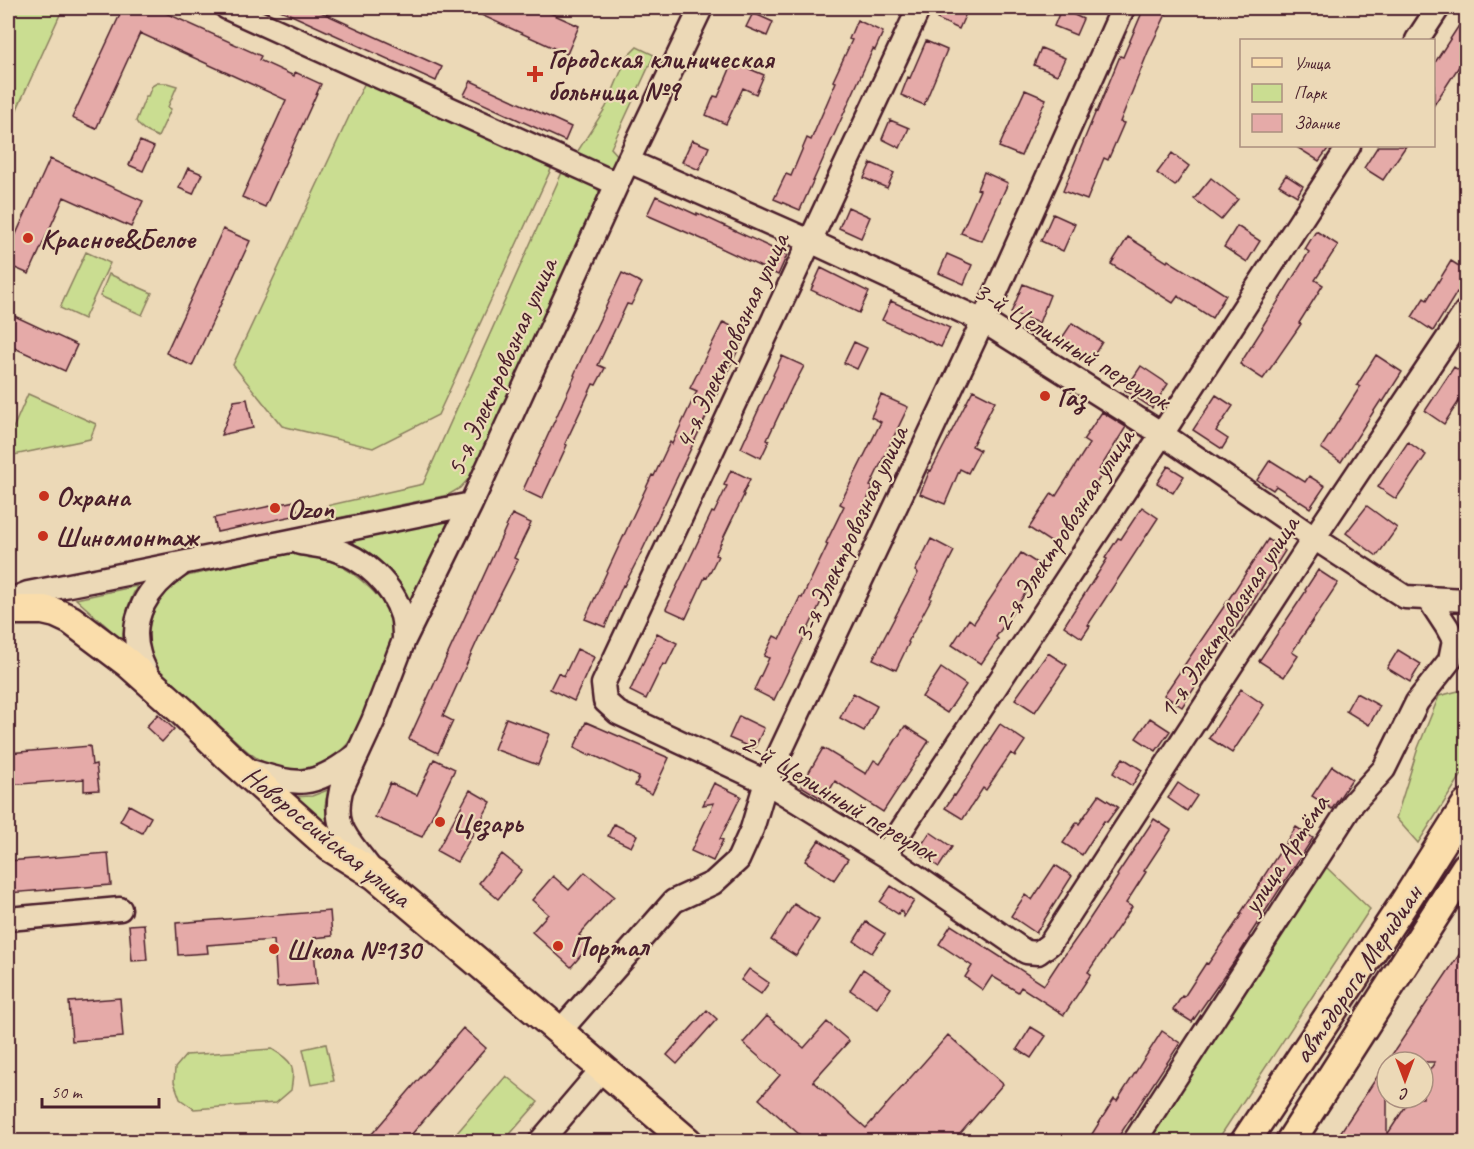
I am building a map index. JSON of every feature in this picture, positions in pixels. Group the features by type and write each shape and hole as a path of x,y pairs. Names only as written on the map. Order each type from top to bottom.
{"main road":[{"name":"Новороссийская улица","path":"8,610 43,610 56,613 71,620 128,663 330,847 375,875 688,1142"},
{"name":"автодорога Меридиан","path":"1245,1142 1467,806"},
{"name":"автодорога Меридиан","path":"1290,1142 1467,867"}],"street":[{"path":"227,8 617,184"},
{"name":"5-я Электровозная улица","path":"375,875 344,833 338,817 341,790 373,721 404,640 471,504 617,184 701,8"},
{"name":"4-я Электровозная улица","path":"605,701 603,684 919,8"},
{"name":"3-я Электровозная улица","path":"560,1031 674,901 713,883 738,860 752,829 766,782 983,321 1123,8"},
{"path":"1418,39 1438,8"},
{"name":"2-я Электровозная улица","path":"885,855 1348,147"},
{"name":"3-й Целинный переулок","path":"628,161 810,241 983,321 1162,434 1405,597 1467,600"},
{"name":"1-я Электровозная улица","path":"1038,953 1050,944 1314,538 1467,312"},
{"path":"8,601 28,593 182,564 471,504"},
{"path":"284,542 333,549 367,568 386,586 398,604 403,618 404,640"},
{"path":"153,686 137,645 140,612 148,595 166,575 182,564"},
{"name":"улица Артёма","path":"1134,1142 1353,803 1384,770 1418,702 1450,660 1454,640 1428,598"},
{"name":"2-й Целинный переулок","path":"605,701 618,714 766,782 885,855 1026,952 1038,953"},
{"path":"242,768 285,781 303,782 329,774 358,753"},
{"path":"8,919 120,909"},
{"path":"540,1142 603,1068"}],"green space":[{"path":"8,8 63,8 8,129"},
{"path":"637,47 654,55 611,148 620,158 613,167 607,169 574,157 606,107 627,57"},
{"path":"367,78 552,167 438,415 373,448 282,426 233,365"},
{"path":"157,83 177,86 168,107 171,109 158,137 143,129 136,121 146,96 152,86"},
{"path":"564,168 595,184 600,194 472,475 460,488 448,495 328,520 326,506 423,484"},
{"path":"86,252 110,263 84,319 60,308"},
{"path":"109,274 152,293 142,315 100,296"},
{"path":"28,394 96,424 90,439 14,455 8,452 8,440"},
{"path":"453,519 412,608 402,586 388,568 359,546 348,541"},
{"path":"286,554 323,559 352,573 370,588 385,606 393,627 392,651 352,738 329,760 315,766 293,769 271,765 257,758 179,693 157,667 151,652 149,635 152,616 158,603 165,592 181,579"},
{"path":"137,586 126,613 123,641 76,599"},
{"path":"1466,689 1466,768 1418,843 1396,818 1418,748 1439,696"},
{"path":"328,790 325,806 330,835 288,797 312,796"},
{"path":"1325,866 1370,909 1217,1141 1148,1142"},
{"path":"326,1044 334,1081 311,1085 303,1049"},
{"path":"272,1049 289,1061 293,1070 291,1090 276,1103 194,1109 180,1099 174,1082 175,1068 186,1055"},
{"path":"506,1076 538,1102 504,1141 450,1141"}],"building":[{"path":"123,8 155,8 261,56 259,60 294,76 295,72 321,84 265,207 242,197 286,100 140,33 96,129 72,118"},
{"path":"276,8 312,8 442,67 436,81"},
{"path":"466,8 539,8 579,26 567,54"},
{"path":"942,8 958,8 967,11 959,29 937,19"},
{"path":"1144,8 1169,8 1148,52 1120,122 1124,123 1108,160 1104,158 1087,200 1063,191 1120,56 1123,57"},
{"path":"1061,9 1083,19 1076,35 1054,26"},
{"path":"753,13 773,22 767,36 746,27"},
{"path":"1467,13 1467,54 1435,103 1435,62"},
{"path":"857,20 883,32 875,50 873,49 800,210 774,199 786,174 791,176 807,138 811,140 836,82 833,81 852,40 849,39"},
{"path":"926,41 947,50 924,105 901,95"},
{"path":"1041,48 1065,58 1057,75 1034,65"},
{"path":"733,62 764,75 756,94 743,88 726,124 706,115 714,96 718,97"},
{"path":"471,81 571,127 565,141 464,95"},
{"path":"1025,90 1046,99 1021,156 999,147"},
{"path":"890,120 909,128 900,148 882,139"},
{"path":"692,140 709,147 699,170 682,162"},
{"path":"140,141 154,147 143,171 129,165"},
{"path":"1297,147 1329,147 1319,161"},
{"path":"1377,147 1405,147 1383,180 1364,168"},
{"path":"1172,153 1189,166 1175,186 1157,173"},
{"path":"50,159 143,201 131,227 64,197 29,274 8,265 8,252"},
{"path":"871,163 894,173 887,188 864,178"},
{"path":"188,168 202,174 193,194 179,188"},
{"path":"984,172 1008,183 982,241 961,233 980,190 977,189"},
{"path":"1286,175 1303,186 1297,196 1279,185"},
{"path":"1211,178 1238,199 1221,220 1194,199"},
{"path":"656,196 787,255 778,275 647,215"},
{"path":"848,207 870,217 861,238 839,228"},
{"path":"1053,214 1075,224 1063,251 1041,241"},
{"path":"1237,226 1260,241 1247,262 1224,247"},
{"path":"223,229 250,241 192,366 166,353"},
{"path":"1316,231 1338,245 1315,280 1323,285 1299,323 1301,324 1263,379 1240,364 1309,252 1305,249"},
{"path":"1128,237 1226,295 1212,318 1178,296 1173,303 1111,264"},
{"path":"947,254 972,265 964,284 939,273"},
{"path":"1451,261 1467,271 1467,284 1460,294 1457,292 1433,331 1412,317 1424,298 1427,300"},
{"path":"821,268 869,292 859,313 811,290"},
{"path":"622,273 642,283 631,305 627,304 598,365 605,368 596,385 593,384 542,499 523,490"},
{"path":"1023,284 1050,295 1039,323 1011,313"},
{"path":"891,301 950,328 941,347 882,320"},
{"path":"8,313 77,345 65,371 8,345"},
{"path":"723,322 746,333 641,553 623,585 605,627 585,619 652,475 654,476 670,442 672,444 697,391 690,388"},
{"path":"1072,323 1102,342 1089,363 1058,344"},
{"path":"854,342 867,348 857,369 844,363"},
{"path":"1376,355 1402,372 1341,462 1321,448 1360,387 1357,385"},
{"path":"782,356 804,366 767,440 769,441 761,458 741,448"},
{"path":"1141,366 1168,384 1152,408 1125,390"},
{"path":"1454,367 1467,376 1467,389 1444,424 1425,411"},
{"path":"973,390 995,401 972,446 980,450 968,473 960,469 945,504 920,494 930,470"},
{"path":"881,395 908,407 870,486 873,487 819,606 774,700 754,690 769,658 764,656 774,636 780,639 828,544 826,543 844,506 840,504 881,422 871,417"},
{"path":"1216,395 1233,406 1216,431 1228,439 1222,449 1193,430"},
{"path":"247,399 253,428 221,435 234,401"},
{"path":"1102,412 1126,427 1099,470 1103,473 1055,545 1029,528 1052,493 1056,496 1089,444 1083,440"},
{"path":"1408,442 1426,455 1396,499 1378,487"},
{"path":"1270,460 1305,482 1309,476 1325,486 1310,508 1276,486 1273,490 1257,480"},
{"path":"1168,466 1184,476 1173,493 1157,483"},
{"path":"731,470 750,479 715,555 718,556 707,578 705,577 686,618 666,609 712,512 714,513 727,486 724,485"},
{"path":"295,501 298,515 217,532 214,518"},
{"path":"1367,506 1397,528 1377,556 1346,533"},
{"path":"1142,507 1158,518 1088,625 1090,626 1082,638 1064,626 1118,538 1121,539"},
{"path":"512,514 531,523 514,558 518,560 443,716 453,721 438,753 409,739"},
{"path":"931,539 954,551 896,670 873,659 918,573 915,571"},
{"path":"1268,539 1285,551 1182,707 1164,695"},
{"path":"1021,553 1043,567 996,637 998,639 981,664 952,645 969,619 974,623"},
{"path":"1318,570 1338,583 1292,652 1298,656 1284,677 1259,661"},
{"path":"657,633 677,643 666,665 663,664 646,699 630,691"},
{"path":"577,649 594,657 574,701 550,689 558,673 564,676"},
{"path":"1398,650 1421,664 1410,682 1387,668"},
{"path":"1048,653 1067,665 1035,712 1015,699"},
{"path":"941,668 966,685 947,713 922,697"},
{"path":"1241,689 1264,705 1232,753 1209,738"},
{"path":"853,693 877,706 864,731 840,718"},
{"path":"1356,693 1380,706 1369,725 1346,711"},
{"path":"158,714 174,729 162,742 146,727"},
{"path":"739,716 764,728 754,749 729,738"},
{"path":"506,718 550,734 538,765 494,749"},
{"path":"1150,718 1170,731 1156,751 1136,738"},
{"path":"586,722 669,758 652,794 635,786 639,777 574,748"},
{"path":"1000,724 1025,741 1015,756 1011,753 986,790 983,788 963,819 945,808"},
{"path":"905,726 929,741 883,812 835,781 824,800 801,786 823,748 866,774 874,760 880,764"},
{"path":"90,746 92,765 96,764 99,790 84,791 84,779 8,785 8,753"},
{"path":"1123,758 1142,770 1132,786 1113,773"},
{"path":"434,759 455,769 422,837 375,817 390,783 417,795"},
{"path":"1332,766 1352,779 1332,809 1312,796"},
{"path":"714,783 741,796 720,839 723,840 713,861 691,851 714,803 703,805"},
{"path":"1178,783 1197,796 1187,811 1168,798"},
{"path":"470,790 491,802 457,862 437,851"},
{"path":"1099,795 1118,807 1107,822 1104,821 1082,855 1063,843"},
{"path":"129,805 151,817 142,833 120,821"},
{"path":"1154,819 1171,830 1126,903 1132,907 1088,972 1091,974 1064,1015 1021,987 1018,992 992,976 983,990 965,977 972,966 939,944 951,925 1044,985"},
{"path":"614,824 637,835 631,847 608,836"},
{"path":"1296,827 1313,838 1236,959 1192,1022 1173,1010 1242,914 1240,914"},
{"path":"930,832 952,847 939,867 917,852"},
{"path":"819,840 848,859 834,880 805,861"},
{"path":"108,853 111,885 8,893 8,861"},
{"path":"502,854 522,870 498,899 479,883"},
{"path":"1055,865 1072,876 1036,933 1011,916 1025,895 1032,900"},
{"path":"585,872 614,896 579,935 590,945 571,967 532,932 548,914 532,900 553,876 569,890"},
{"path":"891,886 914,901 904,917 901,910 898,914 880,902"},
{"path":"794,904 819,920 796,956 771,940"},
{"path":"330,911 332,936 313,938 317,984 277,987 274,940 207,945 208,953 178,955 176,923"},
{"path":"866,922 885,934 872,953 854,941"},
{"path":"144,924 147,960 132,961 129,925"},
{"path":"1467,943 1467,1142 1334,1142 1375,1080 1375,1110 1387,1110 1387,1135 1403,1110 1435,1110 1435,1050 1395,1050"},
{"path":"749,969 769,983 761,994 741,980"},
{"path":"863,969 891,988 877,1008 850,990"},
{"path":"120,998 123,1037 72,1041 69,1002"},
{"path":"707,1010 717,1019 677,1064 667,1055"},
{"path":"767,1016 804,1048 827,1022 849,1041 813,1081 866,1128 948,1035 1003,1084 953,1142 808,1142 759,1099 780,1075 743,1043"},
{"path":"1031,1027 1046,1036 1031,1058 1017,1049"},
{"path":"463,1028 486,1048 405,1142 365,1142"},
{"path":"1162,1031 1180,1043 1115,1142 1087,1142 1114,1099 1117,1101"}],"place":[{"name":"Городская клиническая больница №9","path":"535,74"},
{"name":"Красное&Белое","path":"28,238"},
{"name":"Газ","path":"1045,396"},
{"name":"Охрана","path":"44,496"},
{"name":"Ozon","path":"275,508"},
{"name":"Шиномонтаж","path":"43,536"},
{"name":"Цезарь","path":"440,822"},
{"name":"Портал","path":"558,946"},
{"name":"Школа №130","path":"274,949"}]}
